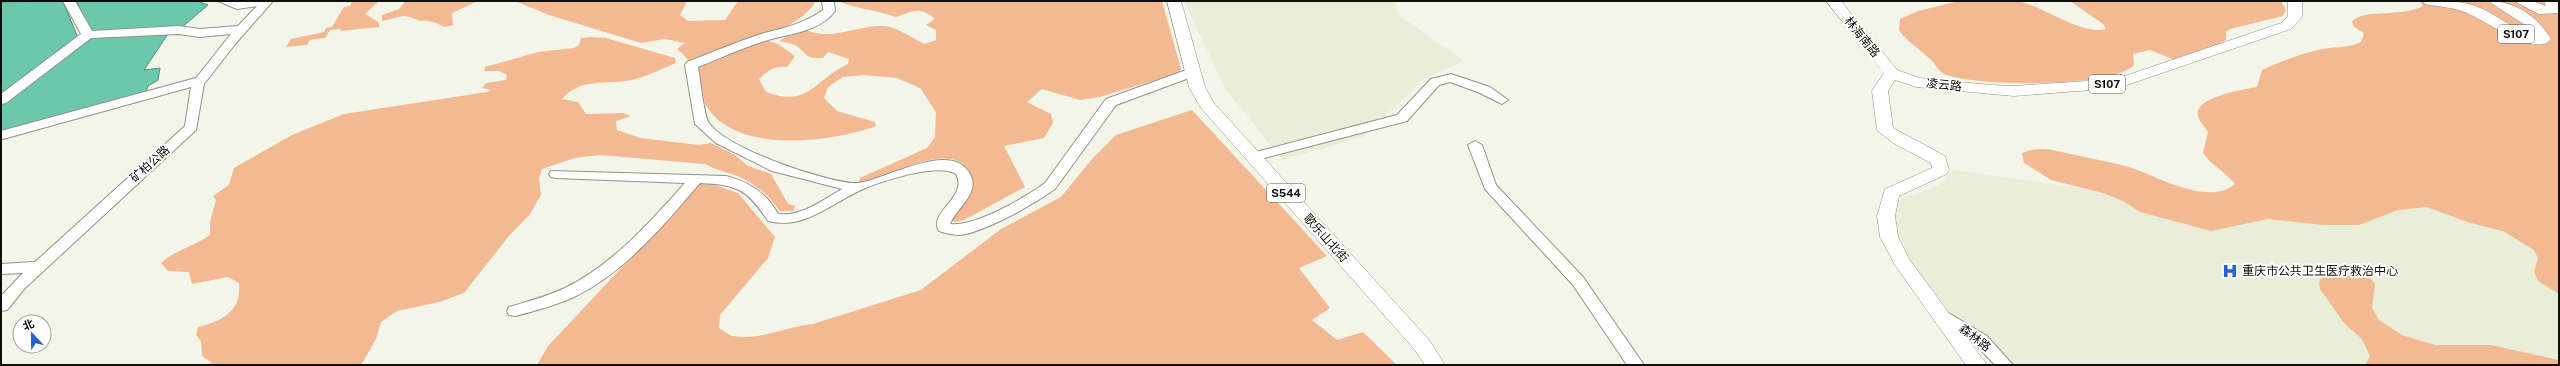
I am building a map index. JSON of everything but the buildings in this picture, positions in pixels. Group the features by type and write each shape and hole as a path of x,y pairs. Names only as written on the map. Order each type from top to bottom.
{"main road":[{"name":"歌乐山北街","path":"1174,1 1197,87 1207,105 1422,345 1435,365"},
{"name":"林海南路","path":"1833,1 1892,73"},
{"name":"凌云路","path":"1892,73 1916,82 1991,90 2014,91 2118,83 2286,26 2295,17 2295,1"},
{"name":"S107","path":"2430,1 2474,10 2509,31 2530,40 2544,39 2535,25 2496,1"},
{"name":"S107","path":"2521,1 2544,11 2556,9 2551,1"},
{"path":"1892,73 1880,91 1885,130 1899,140 1939,160 1941,170 1891,193 1886,216 1889,237 1901,261 1942,314 1977,365"}],"street":[{"path":"69,1 88,35"},
{"path":"228,1 248,4 263,1"},
{"name":"矿柏公路","path":"1,306 38,267 191,127 200,81 241,30 267,1"},
{"path":"828,1 829,11 816,21 782,34 765,37 691,65 693,84 702,124 721,140 792,173 854,188"},
{"path":"1,100 88,35 179,30 200,33 241,30"},
{"path":"556,174 726,180 743,184 769,209 773,218 783,221 803,214 854,188 926,166 947,164 955,166 963,175 965,182 963,193 942,224 944,228 950,230 978,225 1036,196 1050,186 1111,102 1193,72"},
{"path":"1253,157 1402,118 1435,82 1451,78 1485,90 1502,100"},
{"path":"2,137 200,81"},
{"path":"1475,145 1490,186 1578,281 1636,365"},
{"path":"515,311 559,297 607,268 677,200 697,178"},
{"path":"1,268 38,267"},
{"name":"森林路","path":"1942,314 1981,340 2006,365"}],"shaded area":[{"path":"63,1 78,38 1,95 1,2"},
{"path":"76,1 197,1 208,5 181,28 92,34"},
{"path":"347,1 379,1 365,14 378,22 380,27 340,31 341,29 330,30 325,38 310,40 307,45 286,47 291,39 324,32 326,28 332,27 344,7 350,6 352,2 346,3"},
{"path":"406,1 478,1 452,13 453,25 444,27 432,22 419,21 405,16 382,21 382,15 399,9"},
{"path":"515,1 687,1 680,15 688,21 725,20 738,1 816,1 805,14 798,19 783,28 759,38 778,44 795,56 787,67 772,69 759,79 766,92 781,96 792,97 802,94 810,90 836,70 848,64 849,59 828,52 823,58 812,58 806,55 795,45 779,41 802,28 822,34 832,34 873,26 883,26 899,30 925,44 936,40 936,30 926,25 935,19 925,12 917,11 896,17 838,1 1162,1 1181,69 1178,73 1100,97 1080,100 1042,89 1027,102 1051,114 1053,123 1044,138 1004,146 1025,187 964,220 955,222 951,219 972,189 970,171 958,161 934,159 921,162 882,177 858,184 860,178 927,148 935,137 936,112 920,88 897,78 864,75 843,77 828,87 824,98 837,111 875,122 876,126 835,137 811,140 762,138 740,132 721,122 707,107 696,72 690,62 677,49 685,43 665,39 641,43 549,15"},
{"path":"1184,1 1394,1 1400,16 1464,61 1424,79 1363,137 1282,160 1225,88"},
{"path":"1959,1 2021,2 2075,25 2097,30 2106,29 2103,24 2070,1 2281,1 2286,10 2283,16 2230,29 2226,32 2226,40 2208,49 2175,60 2150,50 2133,54 2134,65 2121,73 2100,78 2073,81 2012,83 1960,78 1944,74 1899,30 1900,19 1918,11"},
{"path":"2419,1 2559,1 2559,294 2538,281 2534,272 2538,258 2534,250 2503,231 2467,222 2427,207 2398,210 2359,225 2323,225 2268,219 2211,231 2140,212 2123,201 2103,193 2051,180 2024,163 2022,153 2039,149 2050,150 2129,167 2182,188 2211,192 2224,190 2235,184 2203,153 2208,132 2198,116 2199,109 2203,104 2221,95 2257,87 2262,70 2283,61 2311,52 2350,46 2361,42 2364,33 2354,27 2352,21 2366,15 2414,10 2423,6"},
{"path":"168,34 144,70 160,68 158,80 148,86 146,92 6,132 1,130 1,102 90,37"},
{"path":"581,38 606,38 675,58 676,63 632,80 595,83 577,87 562,99 578,102 586,114 623,113 631,116 616,121 617,130 640,138 699,145 711,143 735,155 748,166 771,174 788,204 795,206 794,211 780,211 769,197 749,182 705,164 600,155 575,158 542,169 539,178 541,195 530,214 508,237 464,293 439,302 397,311 381,322 376,339 361,365 211,365 211,362 202,356 201,341 196,335 198,327 215,322 234,308 239,293 239,283 228,277 192,284 189,272 168,271 161,263 172,255 210,235 210,222 216,200 213,196 229,185 234,168 292,135 344,114 487,92 491,90 482,88 486,83 506,80 507,75 499,71 484,71 485,67 538,52 574,48 579,45"},
{"path":"1192,110 1327,256 1299,268 1330,308 1312,320 1337,340 1363,332 1397,365 537,365 548,346 703,181 738,193 775,237 768,258 720,315 719,328 727,334 733,336 753,337 813,324 921,290 1001,229 1061,197 1092,159 1116,135"},
{"name":"重庆市公共卫生医疗救治中心","path":"1954,170 2127,195 2413,200 2559,207 2559,365 1996,365 1917,293 1886,250 1877,219 1904,198 1931,189 1943,182"},
{"path":"2340,265 2351,267 2359,271 2375,283 2372,308 2379,320 2402,335 2435,345 2491,345 2559,360 2559,365 2365,365 2370,356 2362,339 2344,323 2320,289 2319,282 2324,272"}],"place":[{"name":"重庆市公共卫生医疗救治中心","path":"2230,271"}]}
